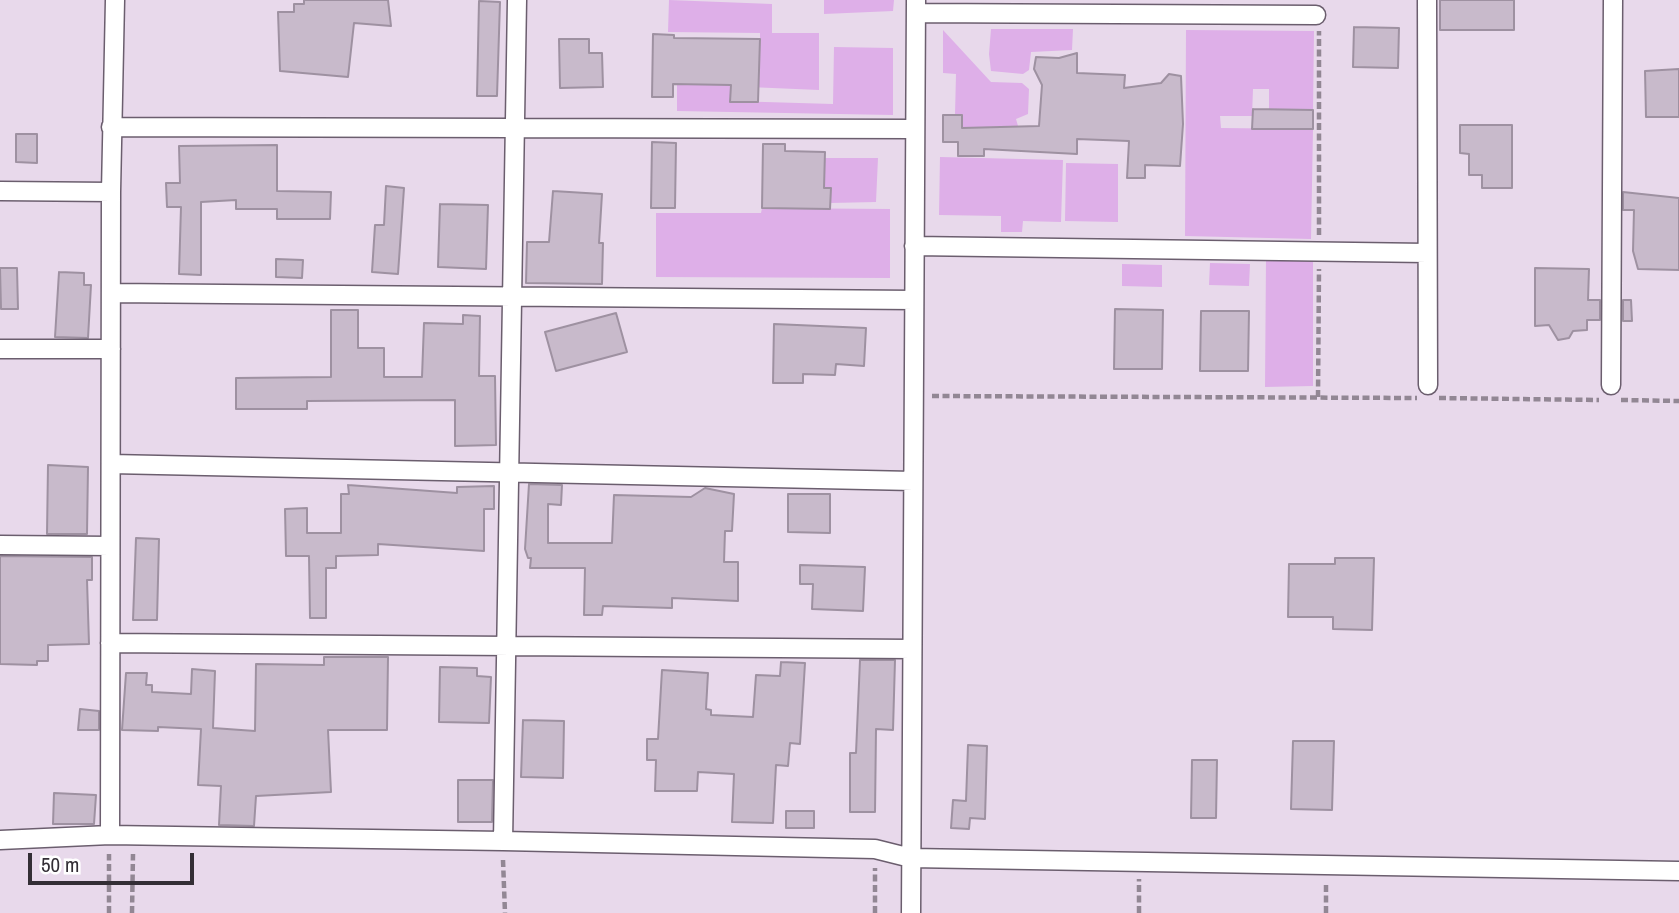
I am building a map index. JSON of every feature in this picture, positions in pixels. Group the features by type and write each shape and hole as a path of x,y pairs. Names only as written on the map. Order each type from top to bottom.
{"street":[{"path":"110,835 111,127 115,0"},
{"path":"503,841 517,0"},
{"path":"1427,0 1428,385"},
{"path":"1611,385 1613,0"},
{"path":"911,913 916,6 1316,15"},
{"path":"111,127 915,129"},
{"path":"0,191 111,192"},
{"path":"914,246 1427,253"},
{"path":"111,293 914,300"},
{"path":"0,349 111,349"},
{"path":"110,464 913,481"},
{"path":"0,545 110,546"},
{"path":"110,643 912,649"},
{"path":"0,840 110,835 503,841 875,849 911,858 1679,871"}],"path":[{"path":"1316,15 1320,17 1318,397"},
{"path":"913,396 1679,401"},
{"path":"109,913 110,835"},
{"path":"132,913 133,836"},
{"path":"503,841 505,913"},
{"path":"875,849 875,913"},
{"path":"1139,861 1139,913"},
{"path":"1326,865 1326,913"}],"shaded area":[{"path":"669,0 772,4 772,33 819,33 819,90 749,87 750,57 760,57 760,33 668,32"},
{"path":"824,0 894,0 893,11 824,14"},
{"path":"991,29 1073,29 1072,50 1031,52 1029,70 1023,74 991,71"},
{"path":"943,30 991,82 1022,83 1029,89 1028,114 1016,119 1018,126 962,128 962,116 955,115 956,74 943,73"},
{"path":"1186,30 1314,31 1313,110 1269,109 1269,89 1253,89 1252,116 1220,116 1221,128 1313,129 1311,239 1185,236"},
{"path":"834,47 893,48 893,115 677,111 677,57 688,57 688,85 731,82 731,101 833,104"},
{"path":"940,157 1063,160 1061,222 1023,221 1022,232 1001,232 1001,216 939,215"},
{"path":"825,158 878,158 876,202 830,203 831,188 824,188"},
{"path":"1066,163 1118,164 1118,222 1065,221"},
{"path":"762,208 890,209 890,278 656,277 656,213 761,213"},
{"path":"1266,259 1313,260 1313,386 1265,387"},
{"path":"1210,263 1250,264 1249,286 1209,285"},
{"path":"1122,264 1162,265 1162,287 1122,286"}],"building":[{"path":"304,0 388,0 391,26 354,23 348,77 280,71 278,12 294,12 294,4 304,4"},
{"path":"1440,0 1514,0 1514,30 1440,30"},
{"path":"479,1 500,2 497,96 477,96"},
{"path":"1354,27 1399,28 1398,68 1353,67"},
{"path":"653,34 674,35 674,38 760,39 758,102 730,102 731,85 673,84 673,97 652,97"},
{"path":"559,39 589,39 589,53 602,53 603,87 560,88"},
{"path":"1077,53 1077,73 1125,75 1124,88 1161,83 1169,74 1181,76 1183,124 1180,166 1145,165 1145,178 1127,178 1129,141 1077,139 1077,154 984,149 984,156 958,156 958,142 943,142 943,115 962,115 962,128 1039,126 1042,85 1034,69 1036,57 1059,58"},
{"path":"1679,69 1679,117 1646,117 1645,71"},
{"path":"1253,109 1313,110 1313,129 1252,129"},
{"path":"1460,125 1512,125 1512,188 1482,188 1482,175 1469,175 1469,154 1460,153"},
{"path":"16,134 37,134 37,163 16,162"},
{"path":"652,142 676,143 675,208 651,208"},
{"path":"763,144 785,144 785,151 825,152 824,188 831,188 830,209 762,208"},
{"path":"277,145 277,191 331,192 330,219 277,219 277,209 236,209 236,200 201,202 201,275 179,274 181,207 167,207 166,183 180,183 179,146"},
{"path":"386,186 404,188 398,274 372,272 375,225 384,225"},
{"path":"553,191 602,194 599,243 603,243 602,284 526,283 527,242 549,242"},
{"path":"1623,192 1679,198 1679,270 1638,269 1633,251 1634,210 1623,210"},
{"path":"440,204 488,205 486,269 438,267"},
{"path":"276,259 303,260 302,278 276,277"},
{"path":"0,268 17,268 18,309 1,309"},
{"path":"1535,268 1589,269 1588,300 1600,300 1600,320 1587,320 1587,330 1573,331 1569,338 1558,340 1549,325 1535,326"},
{"path":"59,272 84,273 84,285 91,285 88,338 55,337"},
{"path":"1623,300 1631,300 1632,321 1623,321"},
{"path":"1115,309 1163,310 1162,369 1114,369"},
{"path":"331,310 358,310 358,348 384,348 384,377 422,377 424,323 463,324 463,315 480,316 479,376 495,376 496,445 455,446 455,400 307,401 307,409 236,409 236,378 331,377"},
{"path":"1201,311 1249,311 1248,371 1200,371"},
{"path":"616,313 627,352 556,371 545,332"},
{"path":"774,324 866,328 864,366 836,364 835,375 803,374 803,383 773,383"},
{"path":"48,465 88,467 87,534 47,534"},
{"path":"529,484 562,485 561,505 548,504 548,543 612,543 614,495 691,497 705,488 734,494 732,531 725,531 724,562 738,562 738,601 672,598 672,608 603,606 602,615 584,615 585,568 530,568 531,558 528,558 525,549"},
{"path":"348,485 457,493 457,487 494,486 494,509 484,509 484,551 378,544 378,555 336,556 336,568 326,568 326,618 310,618 309,556 286,556 285,509 307,508 307,533 341,533 341,494 349,494"},
{"path":"788,494 830,494 830,533 788,532"},
{"path":"136,538 159,539 157,620 133,620"},
{"path":"0,556 92,557 92,580 87,580 89,644 48,645 48,661 37,661 37,665 0,664"},
{"path":"1335,558 1374,558 1372,630 1333,629 1333,617 1288,617 1289,564 1335,564"},
{"path":"800,565 865,567 863,611 812,609 813,584 800,584"},
{"path":"324,657 388,657 387,730 328,730 331,792 256,796 254,826 219,825 221,786 198,785 201,729 158,727 158,731 122,730 126,673 147,673 146,685 152,685 152,692 191,694 192,669 215,671 213,728 255,731 256,664 324,665"},
{"path":"860,660 895,660 893,730 876,729 875,812 850,812 850,753 856,753"},
{"path":"781,662 805,663 800,744 790,743 788,766 776,765 773,823 732,822 734,774 698,772 697,791 655,791 656,760 647,760 647,739 658,739 662,670 708,673 706,709 711,710 711,715 753,717 756,675 780,676"},
{"path":"440,667 477,668 477,676 491,677 489,723 439,722"},
{"path":"80,709 99,711 99,730 78,730"},
{"path":"523,720 564,721 563,778 521,777"},
{"path":"1293,741 1334,741 1332,810 1291,809"},
{"path":"968,745 987,746 985,819 970,818 969,829 951,828 953,800 966,801"},
{"path":"1192,760 1217,760 1216,818 1191,818"},
{"path":"458,780 493,780 492,822 458,822"},
{"path":"54,793 96,795 94,824 53,824"},
{"path":"786,811 814,811 814,828 786,828"}]}
